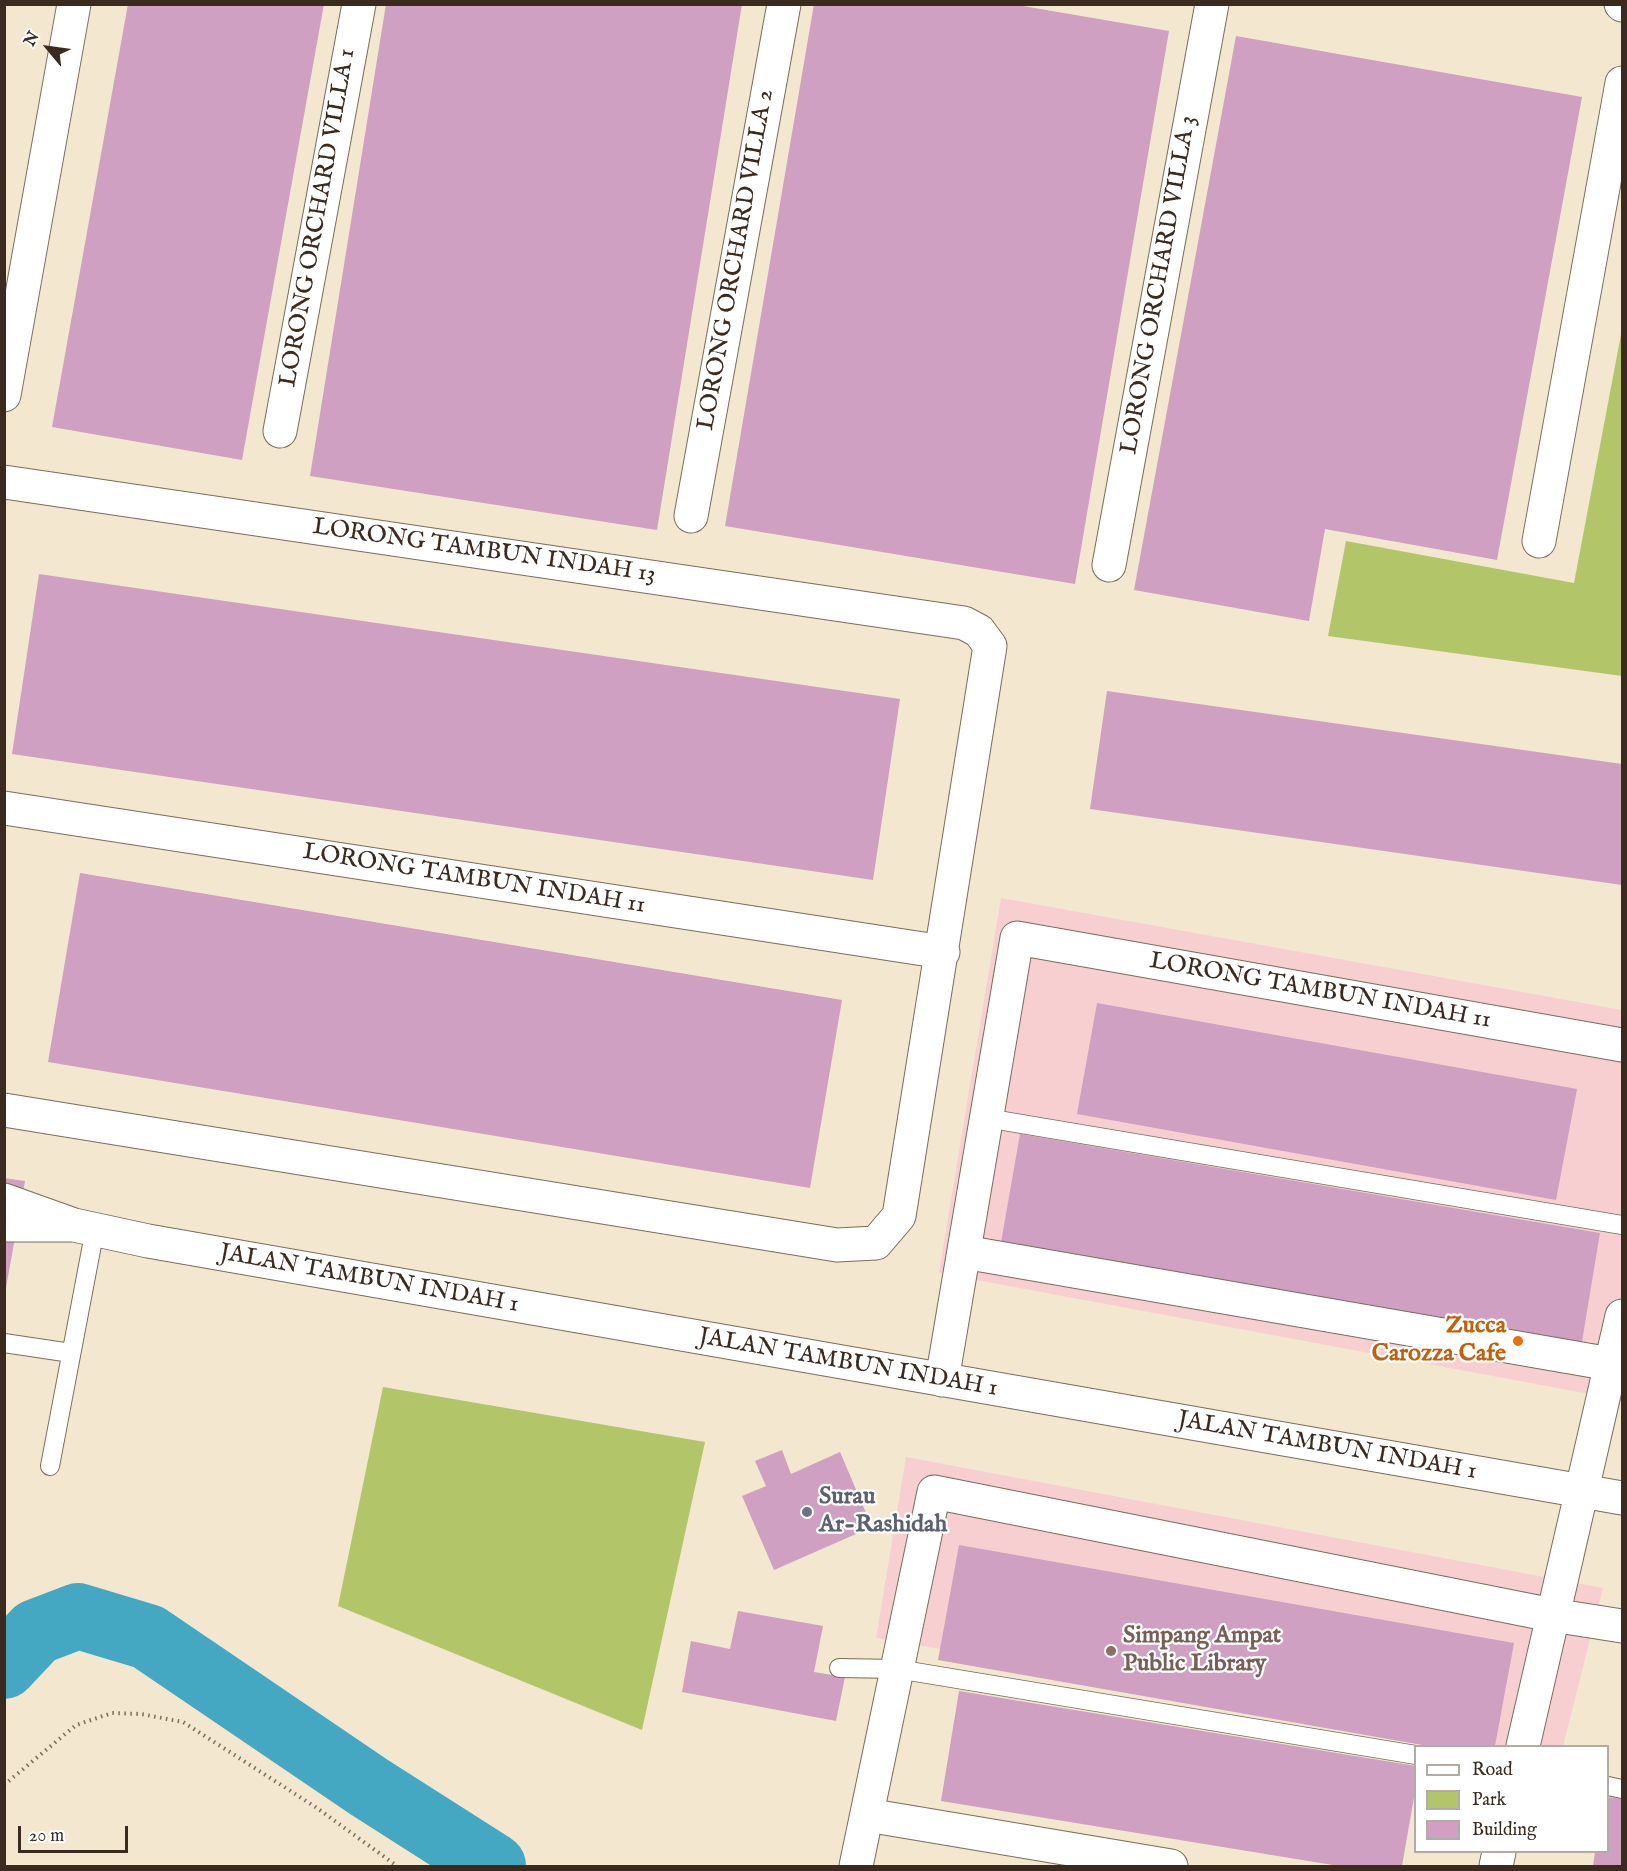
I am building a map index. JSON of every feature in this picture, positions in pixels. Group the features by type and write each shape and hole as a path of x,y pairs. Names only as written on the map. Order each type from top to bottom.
{"street":[{"path":"4,395 74,4"},
{"name":"LORONG ORCHARD VILLA 1","path":"280,431 358,4"},
{"name":"LORONG ORCHARD VILLA 2","path":"691,516 784,4"},
{"name":"LORONG ORCHARD VILLA 3","path":"1109,565 1212,4"},
{"path":"1539,541 1623,83"},
{"name":"LORONG TAMBUN INDAH 13","path":"4,482 964,623 979,631 990,646 943,952"},
{"name":"LORONG TAMBUN INDAH 11","path":"4,808 943,952"},
{"name":"LORONG TAMBUN INDAH 11","path":"986,1118 1017,938 1623,1045"},
{"path":"4,1110 837,1245 876,1243 899,1216 943,952"},
{"path":"942,1380 986,1118"},
{"name":"JALAN TAMBUN INDAH 1","path":"4,1200 84,1227 171,1245 1623,1498"},
{"name":"JALAN TAMBUN INDAH 1","path":"4,1225 84,1227"},
{"path":"964,1252 1617,1365"},
{"path":"1523,1745 1552,1615 1617,1365 1623,1316"},
{"path":"856,1866 934,1492 1552,1615 1623,1626"},
{"path":"867,1815 1171,1866"}],"lane":[{"path":"986,1118 1623,1225"},
{"path":"50,1467 71,1353 84,1227"},
{"path":"4,1343 71,1353"},
{"path":"839,1668 897,1669 1414,1755"}],"path":[{"path":"4,1785 76,1725 112,1713 141,1714 183,1722 317,1808 397,1866"}],"shaded area":[{"path":"1001,898 1622,1010 1622,1400 939,1273"},
{"path":"906,1457 1603,1588 1563,1745 1499,1745 876,1638"}],"green space":[{"path":"1622,329 1622,676 1328,636 1346,541 1574,583"},
{"path":"383,1387 705,1442 642,1730 338,1606"}],"building":[{"path":"128,4 324,4 242,460 52,427"},
{"path":"386,4 742,4 657,530 310,476"},
{"path":"814,4 1011,4 1169,31 1075,584 725,526"},
{"path":"1236,36 1582,97 1497,560 1325,529 1309,621 1134,590"},
{"path":"39,574 900,699 873,880 12,754"},
{"path":"1107,691 1622,764 1622,885 1090,809"},
{"path":"80,873 842,1000 810,1188 48,1062"},
{"path":"1097,1003 1577,1089 1556,1200 1077,1114"},
{"path":"1020,1134 1600,1233 1580,1354 999,1254"},
{"path":"4,1178 25,1181 6,1288 4,1288"},
{"name":"Surau Ar-Rashidah","path":"782,1450 791,1474 840,1452 872,1527 774,1570 742,1496 766,1486 755,1461"},
{"path":"959,1545 1514,1643 1495,1745 1422,1745 938,1660"},
{"path":"738,1611 823,1626 814,1672 845,1677 836,1721 682,1692 691,1641 730,1649"},
{"path":"959,1691 1414,1766 1414,1797 1402,1866 1339,1866 941,1801"},
{"path":"1609,1797 1622,1799 1622,1866 1593,1866 1595,1853 1609,1853"}],"waterway":[{"path":"4,1666 36,1632 78,1616 148,1637 369,1787 493,1866"}],"place":[{"name":"Zucca Carozza Cafe","path":"1518,1341"},
{"name":"Surau Ar-Rashidah","path":"807,1512"},
{"name":"Simpang Ampat Public Library","path":"1111,1651"}]}
